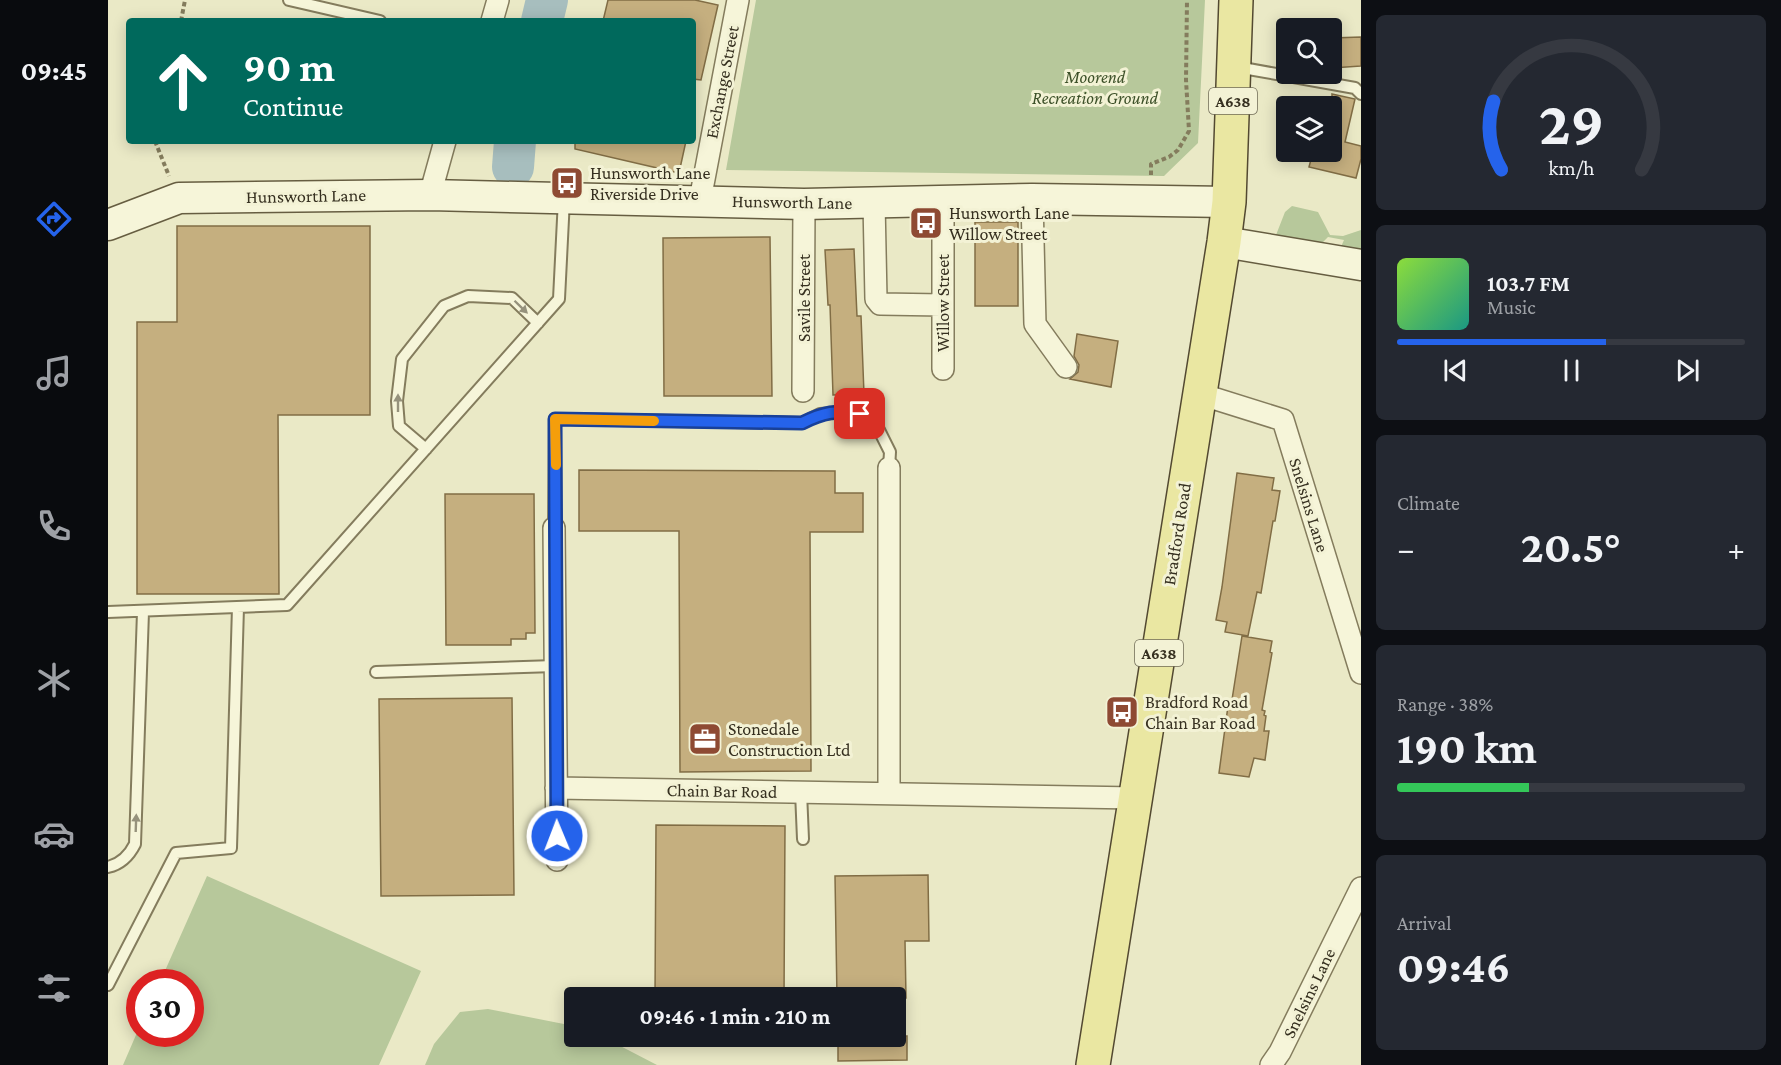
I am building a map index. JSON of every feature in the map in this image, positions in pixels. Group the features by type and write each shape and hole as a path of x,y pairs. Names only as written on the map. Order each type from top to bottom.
{"main road":[{"name":"Bradford Road","path":"1093,1065 1224,242 1229,202 1236,0"},
{"name":"Hunsworth Lane","path":"108,225 179,198 430,195 804,204 1032,199 1229,202"},
{"path":"1224,242 1361,266"}],"street":[{"path":"493,18 498,0"},
{"name":"Exchange Street","path":"700,200 738,0"},
{"path":"430,195 444,144"},
{"path":"1032,199 1035,324 1066,367"},
{"name":"Willow Street","path":"943,201 944,369"},
{"path":"874,202 876,299 880,304 944,305"},
{"name":"Savile Street","path":"803,392 804,204"},
{"name":"Snelsins Lane","path":"1200,394 1283,420 1361,673"},
{"path":"889,468 889,792"},
{"path":"554,528 557,860"},
{"name":"Chain Bar Road","path":"556,788 1136,798"},
{"name":"Snelsins Lane","path":"1271,1065 1280,1052 1361,888"}],"lane":[{"path":"289,0 367,18"},
{"path":"1234,66 1354,88 1361,94"},
{"path":"108,612 287,605 560,299 564,199"},
{"path":"426,449 399,426 397,401 402,359 444,306 468,296 512,298 538,323"},
{"path":"554,528 555,419 802,423 820,414 846,412 860,414 879,430 890,452 889,468"},
{"path":"108,985 176,853 231,848 238,607"},
{"path":"108,867 120,863 129,855 135,844 143,612"},
{"path":"376,672 555,666"},
{"path":"801,792 803,839"}],"path":[{"path":"182,18 185,0"},
{"path":"1151,176 1151,164 1169,157 1178,150 1189,131 1186,80 1187,0"},
{"path":"154,144 179,198"}],"green space":[{"name":"Moorend Recreation Ground","path":"756,0 1205,0 1198,143 1164,176 726,170"},
{"path":"1292,206 1318,212 1330,235 1343,236 1361,230 1361,254 1340,249 1344,240 1328,237 1314,251 1284,243 1276,235 1285,212"},
{"path":"207,876 421,971 379,1065 123,1065 131,1047 204,1047 204,969 166,969"},
{"path":"488,1009 564,1024 564,1047 622,1047 657,1065 425,1065 434,1044 460,1012"}],"building":[{"path":"608,0 695,0 718,5 701,80 696,79 696,18 604,18"},
{"path":"1361,37 1361,66 1342,67 1342,38"},
{"path":"1342,96 1355,99 1345,142 1361,146 1361,159 1356,178 1309,167 1310,162 1342,162"},
{"path":"575,144 685,144 679,173 575,149"},
{"path":"975,222 1018,222 1018,306 975,306"},
{"path":"177,226 370,226 370,415 278,415 279,594 137,594 137,322 177,322"},
{"path":"770,237 772,396 664,396 663,238"},
{"path":"854,249 857,316 861,316 864,394 833,395 830,305 828,305 825,250"},
{"path":"1077,334 1118,341 1111,387 1070,379 1078,372 1079,365 1074,356"},
{"path":"579,470 835,471 835,493 863,493 863,532 810,532 811,771 680,772 679,531 579,531"},
{"path":"1237,473 1274,478 1272,490 1280,491 1261,593 1257,592 1248,636 1225,632 1227,622 1216,620"},
{"path":"445,494 534,494 535,633 526,633 526,639 511,639 511,645 446,645"},
{"path":"1242,636 1272,641 1262,710 1265,711 1266,716 1264,731 1269,731 1265,760 1254,758 1249,777 1219,773 1228,706 1231,706"},
{"path":"512,698 514,895 381,896 379,699"},
{"path":"656,825 785,826 784,987 655,987"},
{"path":"928,875 929,941 905,941 906,987 837,987 835,876"},
{"path":"907,1036 907,1060 838,1061 838,1047 906,1047"}],"waterway":[{"path":"543,18 547,0"},
{"path":"513,167 515,144"}],"slow traffic":[{"path":"556,465 555,419 654,421"}],"place":[{"name":"Hunsworth Lane Riverside Drive","path":"567,183"},
{"name":"Hunsworth Lane Willow Street","path":"926,223"},
{"name":"Bradford Road Chain Bar Road","path":"1122,712"},
{"name":"Stonedale Construction Ltd","path":"705,739"}],"route":[{"path":"557,836 555,419 802,423 820,414 846,412 860,414"}]}
